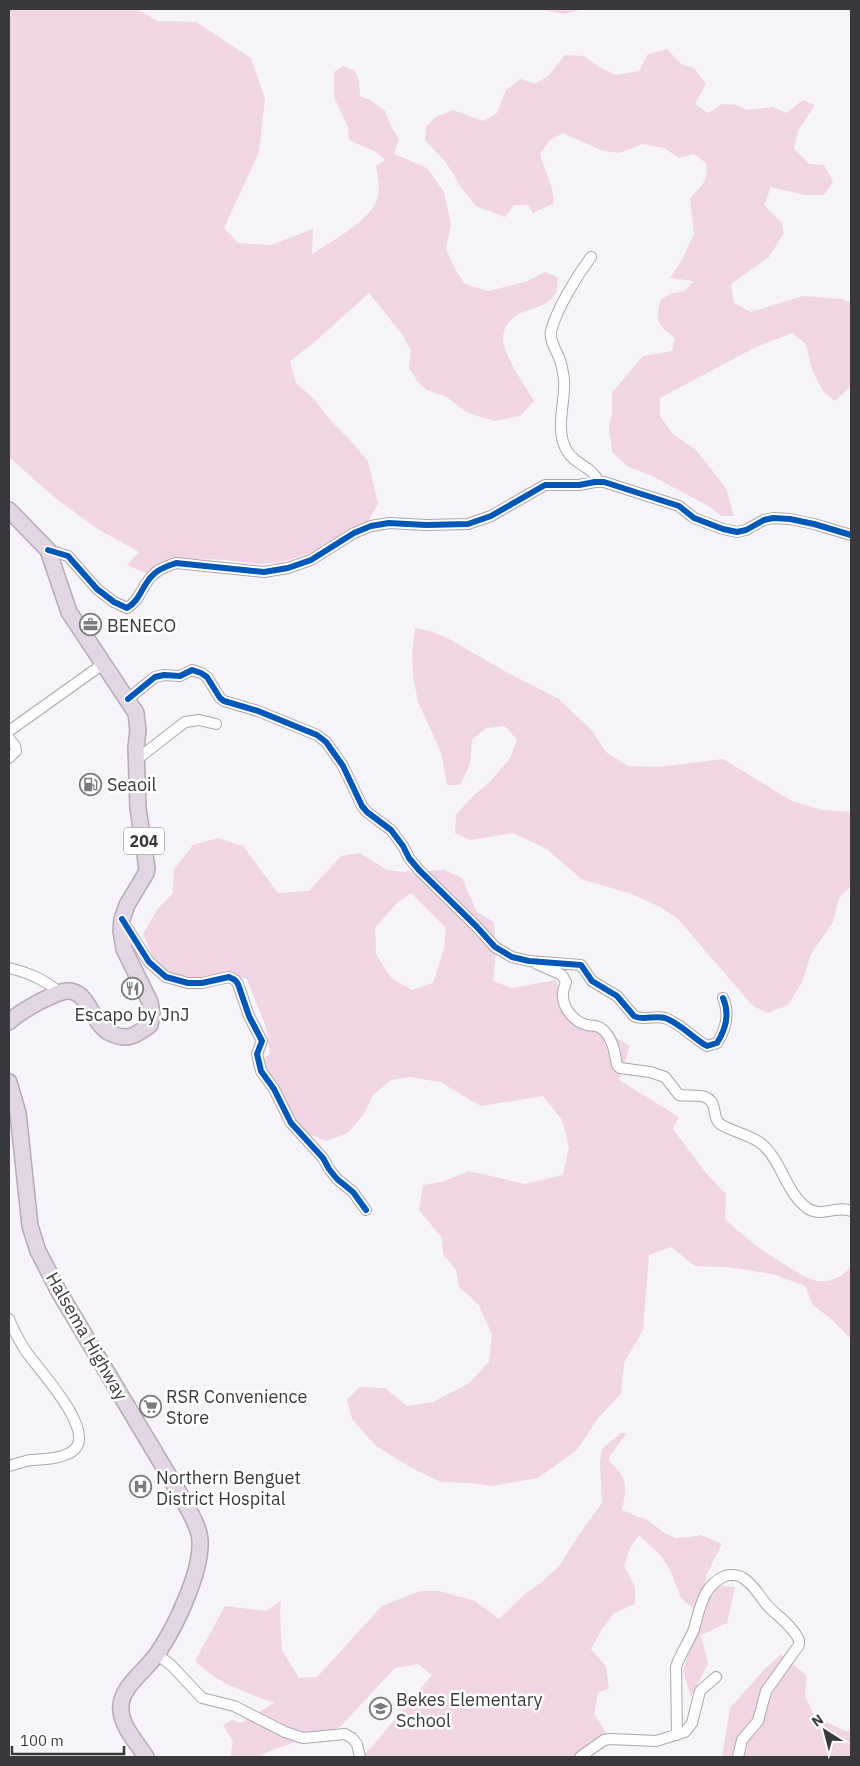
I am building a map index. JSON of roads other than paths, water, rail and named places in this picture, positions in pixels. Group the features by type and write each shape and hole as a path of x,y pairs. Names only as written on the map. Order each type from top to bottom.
{"highway":[{"name":"204","path":"9,510 48,550 69,612 128,699 136,713 138,730 136,760 138,808 147,868 122,919 122,941 150,1002 152,1013 150,1025 138,1034 123,1038 104,1031 80,994 70,991 60,993"},
{"path":"9,1022 24,1011 60,993"},
{"name":"Halsema Highway","path":"9,1082 18,1113 30,1226 38,1251 59,1292 184,1501 195,1522 200,1540 197,1566 180,1614 157,1654 127,1690 122,1699 120,1711 130,1733 146,1757"}],"street":[{"path":"591,257 577,276 551,332 564,378 561,423 563,440 567,450 576,461 594,473 599,482"},
{"path":"48,550 68,556 97,589 114,602 127,608 136,602 153,574 176,563 264,572 288,568 310,560 354,533 371,526 389,523 468,524 491,516 545,485 579,485 599,482 613,485 678,506 694,518 737,532 773,518 814,524 851,535"},
{"path":"9,731 103,664"},
{"path":"128,699 155,677 180,676 196,670 207,677 220,698 224,701 258,711 317,735 326,742 343,766 362,806 367,812 391,830 419,870 495,947 512,957 529,961 581,965 592,981 617,996 637,1018 654,1016 665,1019 707,1046 717,1044 721,1036 728,1014 723,998"},
{"path":"136,760 184,722 199,720 216,724"},
{"path":"9,738 16,749 15,753 9,758"},
{"path":"122,919 149,962 166,977 188,983 202,983 229,977 235,980 249,1016 262,1041 257,1054 261,1071 274,1090 291,1123 323,1158 337,1179 353,1192 366,1210"},
{"path":"529,961 562,975 566,982 563,989 563,999 572,1017 578,1022 604,1030 610,1038 617,1064 620,1068 650,1072 665,1077 679,1095 706,1096 712,1102 718,1122 750,1136 765,1147 787,1185 807,1208 815,1212 843,1208 851,1211"},
{"path":"9,968 46,981 60,993"},
{"path":"9,1319 26,1351 66,1402 79,1439 75,1450 69,1453 40,1461 31,1460 9,1466"},
{"path":"677,1735 676,1667 679,1656 693,1630 698,1612 712,1583 729,1574 742,1576 800,1640 799,1645 766,1691 758,1721 742,1740 738,1757"},
{"path":"157,1654 172,1666 202,1698 216,1700 244,1710 272,1726 303,1738 345,1734 357,1744 360,1757"},
{"path":"580,1757 604,1740 656,1741 685,1732 692,1723 700,1691 716,1676"}],"place":[{"name":"BENECO","path":"91,625"},
{"name":"Seaoil","path":"91,784"},
{"name":"Escapo by JnJ","path":"132,989"},
{"name":"RSR Convenience Store","path":"150,1406"},
{"name":"Northern Benguet District Hospital","path":"140,1487"},
{"name":"Bekes Elementary School","path":"380,1709"}]}
